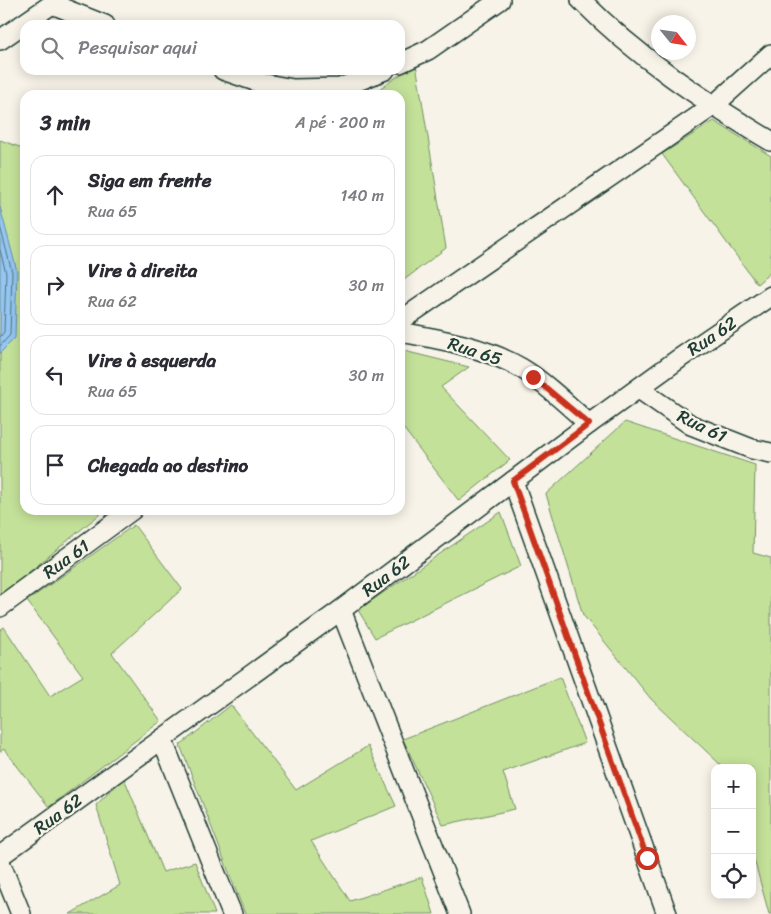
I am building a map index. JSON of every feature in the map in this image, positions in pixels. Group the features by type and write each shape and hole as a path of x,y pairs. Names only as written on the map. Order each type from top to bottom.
{"street":[{"path":"405,61 428,50 500,0"},
{"path":"581,0 604,24 634,49 713,106 771,141"},
{"path":"29,20 55,2 94,20"},
{"path":"0,40 20,26"},
{"path":"405,317 713,106 771,54"},
{"path":"238,75 262,83 293,89 340,88 372,75"},
{"name":"Rua 62","path":"0,856 341,610 589,424 680,358 771,296"},
{"name":"Rua 65","path":"405,333 435,338 490,354 521,368 558,396 589,424"},
{"name":"Rua 61","path":"638,389 691,425 752,449 771,453"},
{"path":"513,481 667,914"},
{"name":"Rua 61","path":"0,608 125,515"},
{"path":"341,610 460,914"},
{"path":"162,739 232,914"},
{"path":"0,862 20,914"}],"green space":[{"path":"416,64 446,248 405,279 405,90 377,90 400,75 405,75 405,71"},
{"path":"714,121 771,156 771,272 757,284 662,154"},
{"path":"0,140 20,147 20,515 99,515 0,596"},
{"path":"405,351 469,367 441,387 510,460 459,501 405,430"},
{"path":"625,422 755,465 753,553 771,558 771,914 769,914 756,867 756,764 720,764 651,699 583,615 546,494"},
{"path":"501,512 521,566 375,638 358,610"},
{"path":"134,525 182,589 112,653 161,721 49,807 4,749 0,752 0,630 4,627 50,696 83,676 27,601"},
{"path":"560,677 585,743 503,772 515,809 443,825 403,739"},
{"path":"231,705 296,790 368,746 396,806 311,841 350,901 422,877 434,914 245,914 180,745"},
{"path":"124,778 163,872 195,862 215,914 70,914 120,885 96,805"}],"water":[{"path":"0,207 17,271 15,338 0,353"}],"route":[{"path":"533,377 558,396 589,424 513,481 647,858"}]}
